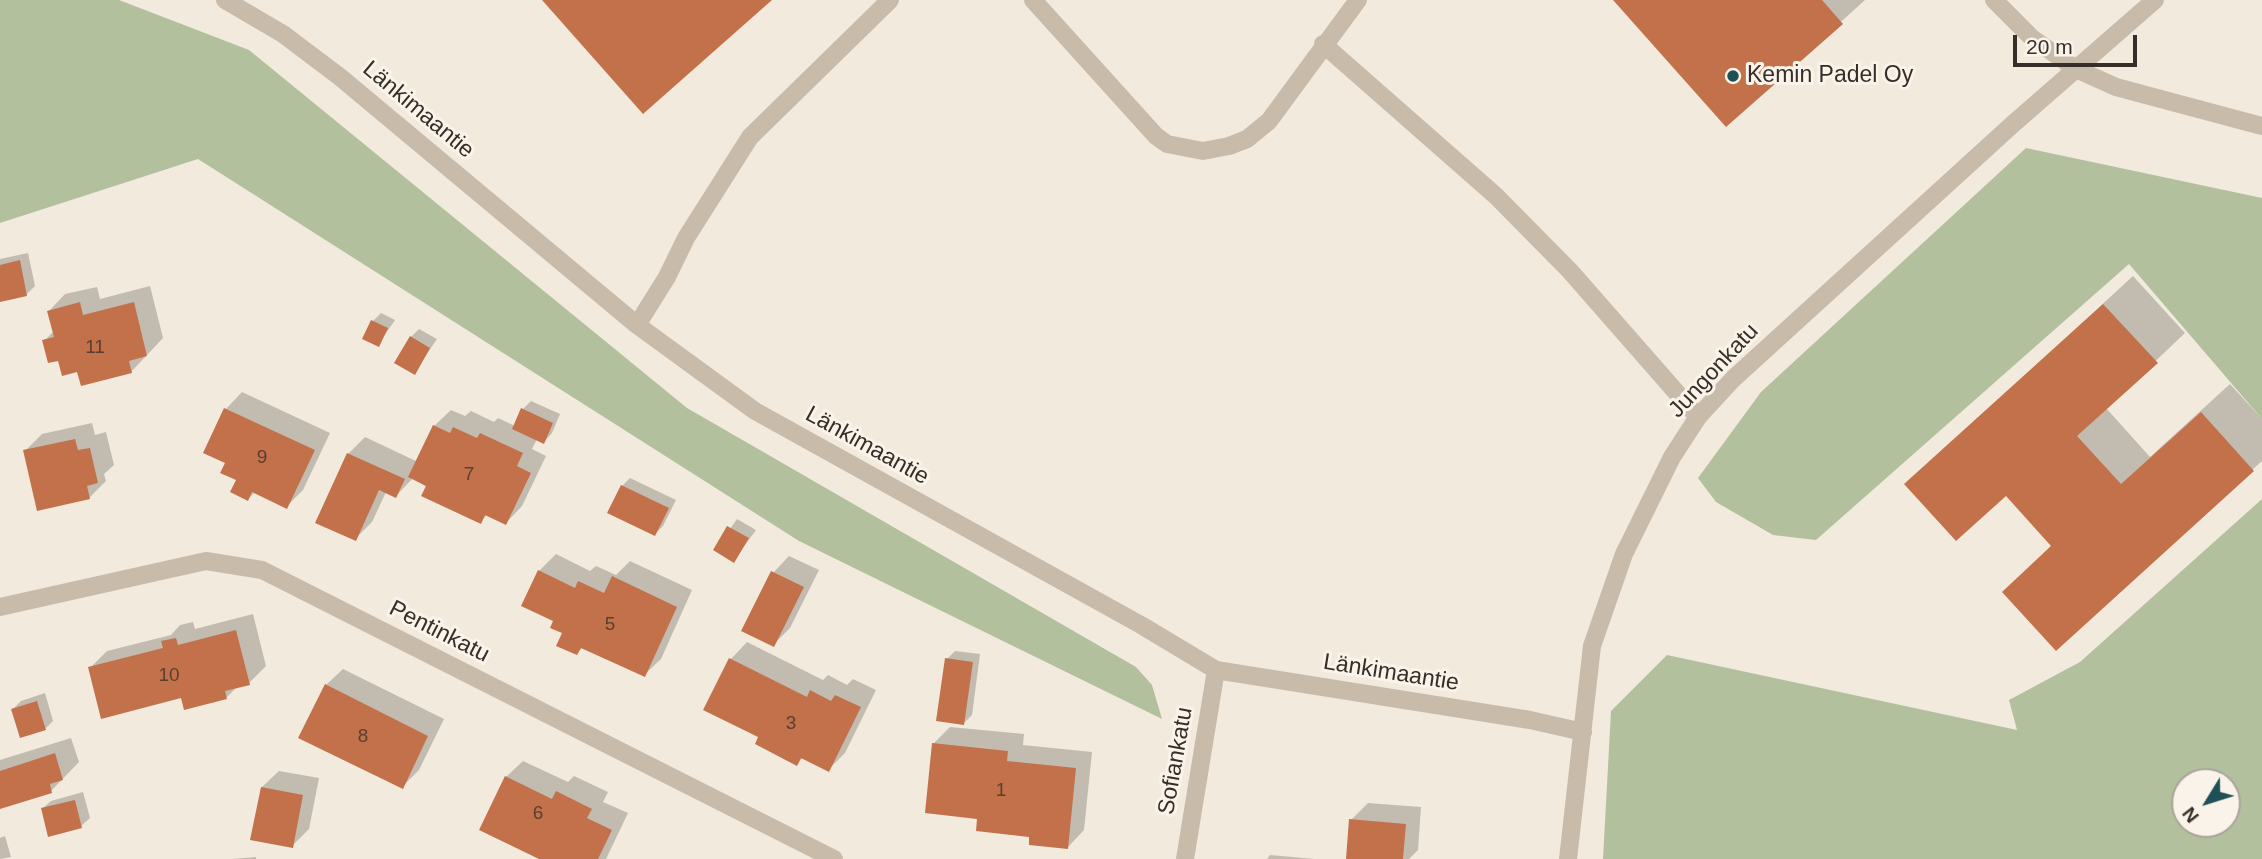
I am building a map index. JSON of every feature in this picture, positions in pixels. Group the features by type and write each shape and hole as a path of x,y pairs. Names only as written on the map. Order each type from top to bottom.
{"street":[{"name":"Länkimaantie","path":"225,0 283,33 340,77 637,325 755,411 1141,625 1216,670 1530,720 1583,732"},
{"path":"637,325 667,277 686,238 750,137 890,0"},
{"path":"1033,0 1156,136 1182,149 1203,151 1247,139 1269,121 1358,0"},
{"path":"1994,0 2032,38 2076,69 2116,87 2262,126"},
{"name":"Jungonkatu","path":"1568,859 1592,646 1623,554 1672,457 1698,416 1733,379 2155,0"},
{"path":"1324,44 1496,196 1570,271 1698,416"},
{"name":"Pentinkatu","path":"0,607 206,561 262,569 834,859"},
{"name":"Sofiankatu","path":"1185,859 1216,670"}],"green space":[{"path":"0,0 119,0 249,50 687,408 1136,667 1152,685 1162,719 799,541 198,159 0,223"},
{"path":"2026,148 2262,198 2262,419 2129,264 1816,540 1773,535 1716,502 1698,478 1761,392"},
{"path":"2262,499 2262,859 1603,859 1611,711 1667,655 2017,730 2009,700 2080,662"}],"building":[{"path":"542,0 772,0 643,114"},
{"name":"Kemin Padel Oy","path":"1613,0 1822,0 1843,24 1726,127"},
{"path":"20,260 27,296 0,302 0,265"},
{"path":"80,302 83,315 134,302 147,356 129,361 132,373 81,386 77,372 62,376 58,361 48,363 42,340 54,337 47,311"},
{"path":"2103,304 2158,363 2077,436 2121,484 2201,412 2254,471 2056,651 2002,592 2051,546 2006,496 1956,541 1904,484"},
{"path":"371,320 388,328 379,347 362,339"},
{"path":"410,336 430,348 415,375 394,363"},
{"path":"224,408 315,450 287,509 252,492 248,501 230,492 236,480 220,473 225,463 203,453"},
{"path":"521,408 553,423 544,444 512,429"},
{"path":"433,425 450,433 453,427 477,438 480,433 523,453 517,466 531,473 506,525 485,515 481,524 421,496 426,486 408,477"},
{"path":"75,439 78,450 90,448 98,483 87,486 90,499 37,511 23,450"},
{"path":"347,453 405,479 396,498 379,490 356,541 315,523"},
{"path":"621,485 669,508 655,536 607,513"},
{"path":"727,526 749,538 734,563 713,550"},
{"path":"538,570 575,588 578,581 604,593 612,576 677,607 645,677 581,648 577,655 556,646 562,633 550,628 553,621 521,606"},
{"path":"771,571 804,587 774,647 741,631"},
{"path":"236,630 250,685 225,691 227,699 184,710 181,698 101,719 88,667 163,648 161,641 176,638 178,645"},
{"path":"729,658 807,697 810,690 831,701 835,695 861,707 829,772 801,758 797,766 755,744 758,737 703,710"},
{"path":"945,658 973,662 964,725 936,721"},
{"path":"325,684 428,736 403,789 298,738"},
{"path":"37,701 46,730 20,738 11,709"},
{"path":"932,743 1008,751 1007,761 1076,768 1068,849 1029,845 1029,837 976,831 977,819 925,813"},
{"path":"55,753 63,780 50,784 52,793 0,809 0,771"},
{"path":"505,776 552,799 556,791 592,809 587,818 612,830 598,859 539,859 479,830"},
{"path":"261,787 303,795 293,848 250,840"},
{"path":"75,800 82,828 48,837 41,808"},
{"path":"1349,819 1406,824 1403,859 1346,859"}],"place":[{"name":"Kemin Padel Oy","path":"1733,76"}]}
